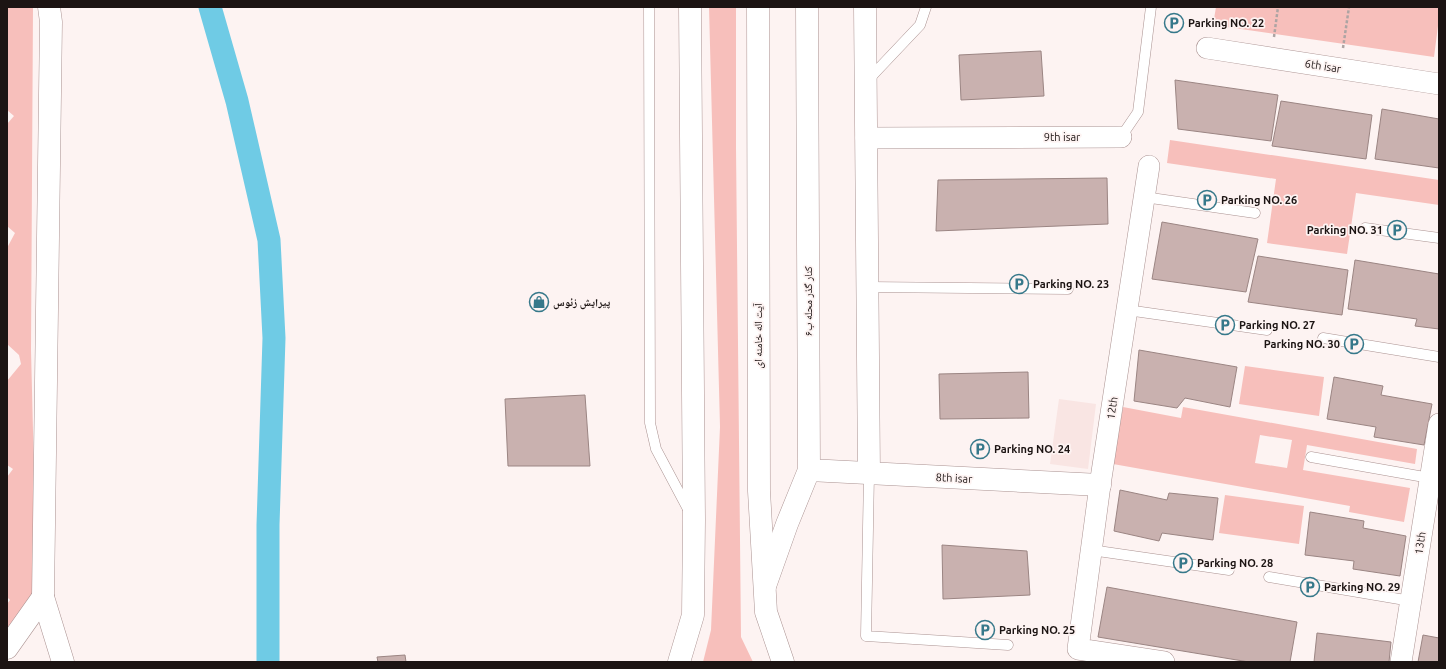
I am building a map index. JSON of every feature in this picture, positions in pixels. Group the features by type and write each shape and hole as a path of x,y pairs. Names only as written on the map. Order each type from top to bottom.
{"street":[{"path":"49,7 43,597 64,662"},
{"path":"679,662 693,616 694,520 690,7"},
{"name":"آیت اله خامنه ای","path":"758,7 759,483 766,612 783,662"},
{"name":"کنار گذر محله ب۶","path":"764,586 809,470 807,7"},
{"path":"865,7 870,474"},
{"name":"6th isar","path":"1207,48 1439,84"},
{"name":"9th isar","path":"866,138 1121,137"},
{"name":"12th","path":"1149,166 1100,485 1078,649 1164,662"},
{"name":"13th","path":"1401,662 1439,424"},
{"name":"8th isar","path":"809,470 1100,485"},
{"path":"7,648 43,597"}],"lane":[{"path":"649,7 650,423 656,449 694,520"},
{"path":"866,82 920,25 926,7"},
{"name":"9th isar","path":"1121,137 1138,112 1151,7"},
{"path":"1144,196 1255,213"},
{"path":"1365,228 1439,238"},
{"path":"868,287 1068,289"},
{"path":"1127,310 1267,330"},
{"path":"1323,338 1439,357"},
{"path":"1311,457 1430,478"},
{"path":"870,474 866,636 1008,645"},
{"path":"1091,550 1229,570"},
{"path":"1269,577 1411,601"}],"path":[{"path":"1271,58 1278,7"},
{"path":"1340,68 1349,7"}],"shaded area":[{"path":"7,7 33,7 31,350 37,593 7,636 7,604 10,600 7,597 7,477 13,469 7,465 7,381 21,364 19,355 7,344 7,248 15,233 7,226 7,124 14,116 7,110"},
{"path":"709,7 736,7 741,637 753,662 703,662 711,630 720,427"},
{"path":"1216,7 1439,7 1434,57 1213,25"},
{"path":"1170,140 1439,180 1439,205 1356,193 1347,254 1267,243 1276,179 1167,163"},
{"path":"1245,366 1324,377 1319,416 1239,404"},
{"path":"1059,399 1096,404 1088,469 1050,464"},
{"path":"1123,407 1181,418 1183,407 1417,449 1415,464 1307,445 1303,470 1410,488 1404,522 1349,512 1350,506 1113,464","holes":["1260,435 1292,440 1287,468 1255,463"]},
{"path":"1225,495 1304,506 1299,544 1219,533"}],"building":[{"path":"1041,51 1044,96 961,100 959,55"},
{"path":"1175,80 1278,95 1271,141 1178,129"},
{"path":"1281,101 1372,115 1366,159 1272,146"},
{"path":"1382,109 1439,119 1439,168 1375,159"},
{"path":"1107,178 1108,224 936,231 938,180"},
{"path":"1162,222 1258,239 1246,292 1152,279"},
{"path":"1258,256 1348,270 1342,315 1248,302"},
{"path":"1355,260 1439,274 1439,329 1415,326 1417,319 1348,309"},
{"path":"1139,350 1237,367 1230,407 1185,398 1177,408 1134,401"},
{"path":"1028,372 1029,418 940,419 939,374"},
{"path":"1334,377 1383,386 1381,395 1432,404 1424,445 1374,437 1376,427 1327,419"},
{"path":"585,395 590,466 508,466 505,399"},
{"path":"1120,490 1167,500 1169,493 1218,498 1213,540 1162,533 1159,541 1114,531"},
{"path":"1310,512 1364,521 1363,528 1406,536 1400,576 1353,569 1354,561 1305,555"},
{"path":"942,545 1027,551 1030,595 943,599"},
{"path":"1107,587 1297,622 1290,662 1249,662 1098,637"},
{"path":"1317,633 1391,642 1389,662 1314,662"},
{"path":"1423,635 1439,638 1439,662 1418,662"},
{"path":"405,655 406,662 378,662 377,657"}],"waterway":[{"path":"210,7 237,101 269,240 274,338 268,525 268,662"}],"place":[{"name":"Parking NO. 22","path":"1174,23"},
{"name":"Parking NO. 26","path":"1207,200"},
{"name":"Parking NO. 31","path":"1397,230"},
{"name":"Parking NO. 23","path":"1019,284"},
{"name":"پیرایش زئوس","path":"539,302"},
{"name":"Parking NO. 27","path":"1225,325"},
{"name":"Parking NO. 30","path":"1354,344"},
{"name":"Parking NO. 24","path":"980,449"},
{"name":"Parking NO. 28","path":"1183,563"},
{"name":"Parking NO. 29","path":"1310,587"},
{"name":"Parking NO. 25","path":"985,630"}]}
